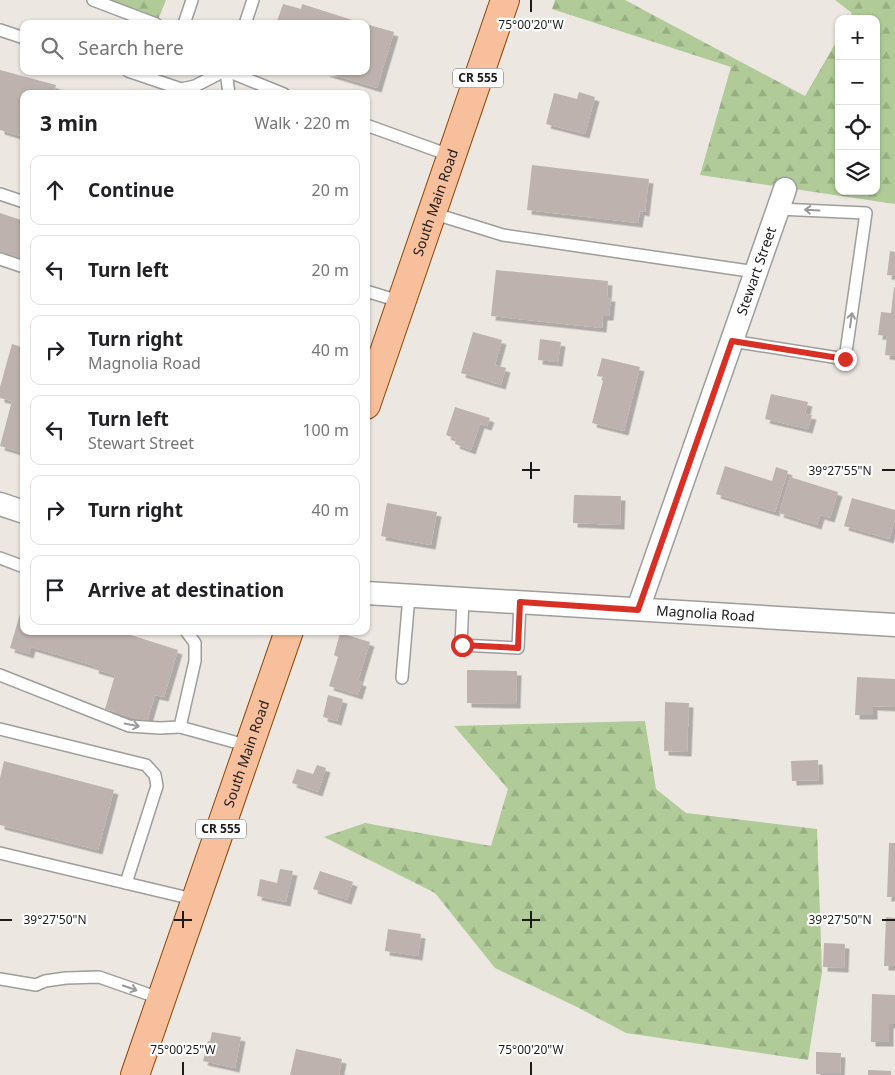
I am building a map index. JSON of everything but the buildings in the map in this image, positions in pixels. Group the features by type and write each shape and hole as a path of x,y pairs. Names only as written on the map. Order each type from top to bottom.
{"main road":[{"name":"South Main Road","path":"370,394 505,0"},
{"name":"South Main Road","path":"135,1075 288,635"}],"street":[{"name":"Stewart Street","path":"638,610 782,199"},
{"path":"0,504 20,511"},
{"name":"Magnolia Road","path":"370,593 895,626"}],"lane":[{"path":"94,0 146,20"},
{"path":"185,20 192,0"},
{"path":"246,20 253,0"},
{"path":"0,30 20,37"},
{"path":"150,75 171,90 195,86 218,75"},
{"path":"227,75 228,90"},
{"path":"236,75 274,90"},
{"path":"370,126 452,156"},
{"path":"0,194 20,201"},
{"path":"732,341 845,359 866,213 782,199"},
{"path":"432,213 502,235 756,272"},
{"path":"0,259 20,266"},
{"path":"370,292 402,302"},
{"path":"0,558 20,566"},
{"path":"402,678 409,596"},
{"path":"464,599 462,645 518,648 520,602"},
{"path":"180,727 195,660 195,643 189,635"},
{"path":"0,675 130,726 180,727 249,746"},
{"path":"0,729 146,765 155,775 157,786 126,883"},
{"path":"0,853 197,900"},
{"path":"0,979 36,985 45,981 66,978 99,977 162,999"}],"green space":[{"path":"101,0 166,0 158,20"},
{"path":"555,0 625,0 805,96 835,44 835,195 880,195 880,15 851,15 852,13 835,0 895,0 895,204 700,175 731,67 552,9"},
{"path":"645,721 656,789 686,813 817,829 822,972 808,1060 626,1033 575,1006 495,968 435,893 324,837 365,823 491,846 508,789 454,726"}],"route":[{"path":"462,645 518,648 520,602 638,610 732,341 845,359"}]}
